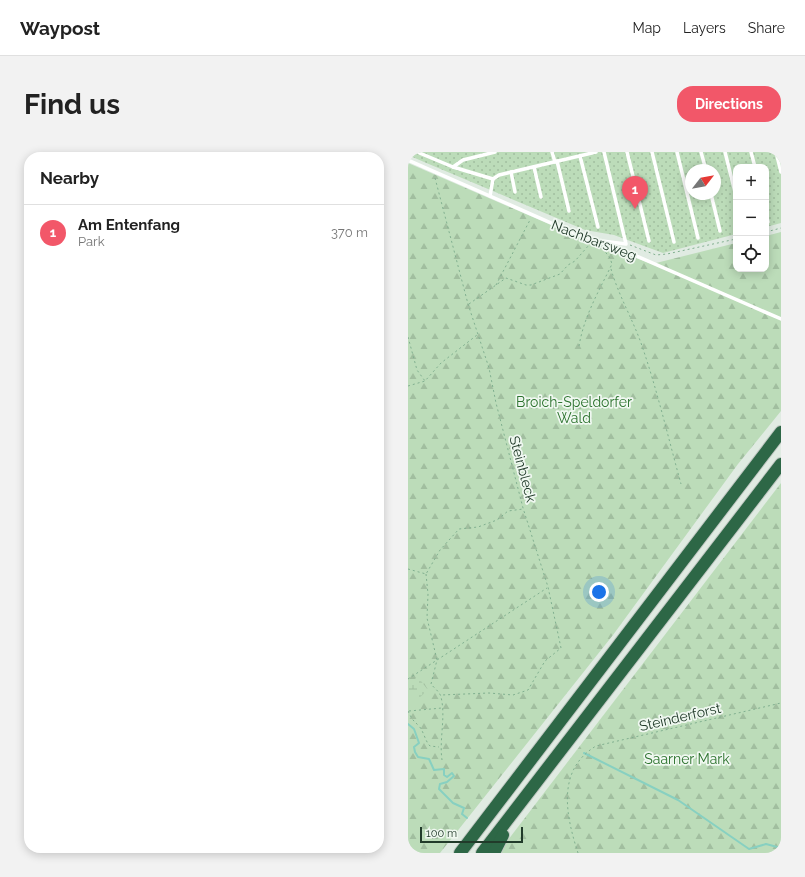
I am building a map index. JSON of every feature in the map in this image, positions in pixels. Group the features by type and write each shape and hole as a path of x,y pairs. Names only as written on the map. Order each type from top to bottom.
{"highway":[{"path":"460,853 781,432"},
{"path":"482,853 514,814 781,464"},
{"path":"494,853 514,814"}],"lane":[{"path":"417,152 453,167 493,179"},
{"path":"453,167 463,160 495,152"},
{"path":"552,152 569,211"},
{"path":"490,196 493,179 499,175 596,152"},
{"path":"596,241 626,244 604,152"},
{"path":"627,152 649,241"},
{"path":"652,152 674,242"},
{"path":"677,152 698,238"},
{"path":"701,152 704,164"},
{"path":"726,152 733,183"},
{"path":"751,152 754,164"},
{"path":"776,152 781,172"},
{"path":"580,156 598,227"},
{"name":"Nachbarsweg","path":"408,160 567,230 625,251 781,319"},
{"path":"534,167 541,197"},
{"path":"511,172 515,192"},
{"path":"712,200 720,231"}],"path":[{"name":"Steinbleck","path":"433,171 468,304 489,368 496,403 523,508 548,587 560,648 545,661 528,690 513,695 489,693 441,695"},
{"path":"495,287 533,215"},
{"path":"769,231 781,228"},
{"path":"626,244 656,255 733,240"},
{"path":"468,304 495,287 506,278 526,285 532,285 560,274 589,244 596,241 610,258 614,280 637,332 650,370 681,484"},
{"path":"579,346 582,326 600,285 611,267"},
{"path":"408,386 425,381 441,363 478,334"},
{"path":"408,337 417,370 425,381"},
{"path":"442,760 440,747 442,708 441,695 432,684 437,660 427,618 428,594 426,574 440,550 459,529 478,527 497,520 508,511 523,508"},
{"path":"408,569 426,574"},
{"path":"408,679 548,587"},
{"name":"Steinderforst","path":"578,853 568,825 566,795 573,770 584,753 596,746 781,703"},
{"path":"440,747 430,746 428,744 419,726 413,722 408,711 442,708"}],"green space":[{"path":"408,152 781,152 781,223 769,226 769,164 733,164 733,235 663,253 614,235 585,230 408,155"},
{"name":"Broich-Speldorfer Wald","path":"408,163 574,235 652,264 733,244 733,272 769,272 769,235 781,232 781,411 738,464 613,635 440,853 408,853"},
{"name":"Saarner Mark","path":"781,483 781,853 498,853"},
{"path":"418,677 428,690 418,699 408,699 408,683"}],"waterway":[{"path":"408,724 414,729 419,743 414,747 418,757 429,759 434,770 444,769 444,775 447,777 452,773 454,776 447,782 440,784 439,789 453,803 464,808 462,814 467,818"},
{"path":"584,753 678,800 749,849 766,844 781,848"}],"place":[{"name":"Am Entenfang","path":"635,209"}]}
